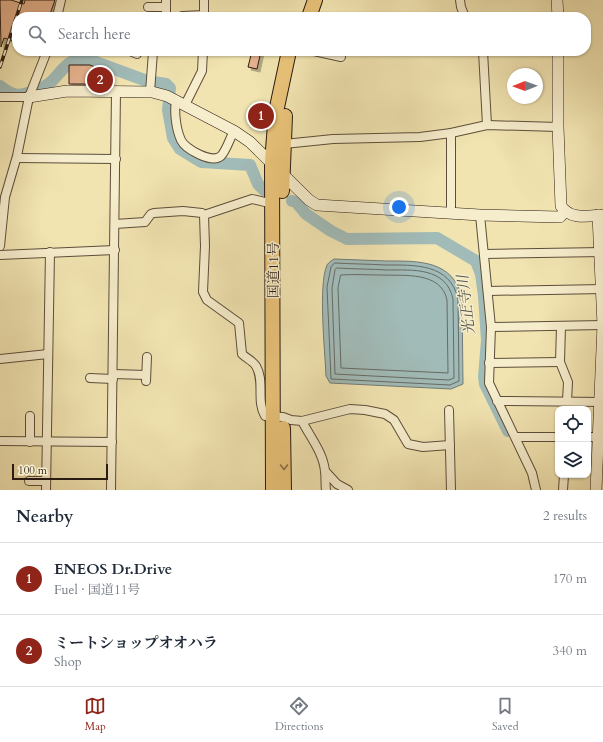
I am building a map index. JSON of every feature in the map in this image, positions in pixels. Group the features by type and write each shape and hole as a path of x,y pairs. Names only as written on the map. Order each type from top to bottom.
{"highway":[{"path":"301,12 305,0"},
{"path":"311,12 315,0"},
{"name":"国道11号","path":"284,490 278,417 272,162 276,112 288,56"},
{"name":"国道11号","path":"273,490 278,417 282,174 286,113 297,56"}],"street":[{"path":"58,12 61,0"},
{"path":"204,0 204,12"},
{"path":"460,0 463,12"},
{"path":"557,0 558,12"},
{"path":"148,8 166,4"},
{"path":"0,246 2,210 5,197 16,158 29,97 45,56"},
{"path":"150,85 154,56"},
{"path":"203,56 202,71 175,100 175,113 182,142 202,156 216,158 221,156 234,131"},
{"path":"336,56 341,57"},
{"path":"483,56 487,125"},
{"path":"558,56 558,127 561,206 571,216 601,215 603,326 602,402 597,437 596,490"},
{"path":"0,97 29,97 67,91 116,91 150,85 234,131 250,142 309,200 318,205 480,215 560,217 565,211"},
{"path":"111,490 116,91"},
{"path":"284,144 333,139 420,137 450,133 487,125 558,127"},
{"path":"450,133 451,213"},
{"path":"16,158 116,159"},
{"path":"115,224 145,222 151,214 154,213 183,211 202,213 204,215 252,199 273,204"},
{"path":"204,215 205,246 203,292 207,300 239,323 242,354 252,362 258,372 263,412 265,416 302,421 350,409 365,410 385,414 394,420 408,444 423,447 450,444"},
{"path":"480,215 491,327 489,383 532,473 536,490"},
{"path":"0,255 115,250"},
{"path":"46,490 50,252"},
{"path":"485,254 601,252"},
{"path":"488,291 602,289"},
{"path":"561,326 560,362 568,382 567,402"},
{"path":"491,327 603,326"},
{"path":"0,359 48,354"},
{"path":"90,378 146,378 147,357"},
{"path":"489,363 560,362"},
{"path":"497,401 602,402"},
{"path":"449,410 451,490"},
{"path":"30,416 30,442"},
{"path":"302,421 316,444 325,471 326,490"},
{"path":"516,437 555,437"},
{"path":"0,441 112,442"},
{"path":"325,471 337,484 348,490"},
{"path":"563,490 564,478"},
{"path":"29,480 46,481"}],"water":[{"path":"334,259 411,261 433,265 451,276 458,286 462,298 463,384 451,389 330,383 326,376 322,302 324,274 329,262"}],"building":[{"path":"0,0 11,0 24,4 25,0 55,0 51,12 12,12 12,40 4,38 1,47"},
{"path":"251,56 260,56 257,69 248,67"},
{"path":"69,65 90,65 100,69 100,76 104,76 104,84 69,84"}],"waterway":[{"name":"光正寺川","path":"0,86 8,92 18,95 34,91 49,84 68,64 77,59 90,60 147,81 166,84 170,88 168,110 173,138 180,149 201,162 250,165 258,184 265,191"},
{"name":"光正寺川","path":"292,201 296,202 306,214 331,231 347,239 437,238 476,261 481,274 484,296 487,340 484,377 485,384 508,431"}],"railway":[{"path":"18,12 22,0"},
{"path":"0,67 12,30"}],"place":[{"name":"ミートショップオオハラ","path":"100,80"},
{"name":"ENEOS Dr.Drive","path":"261,116"}]}
